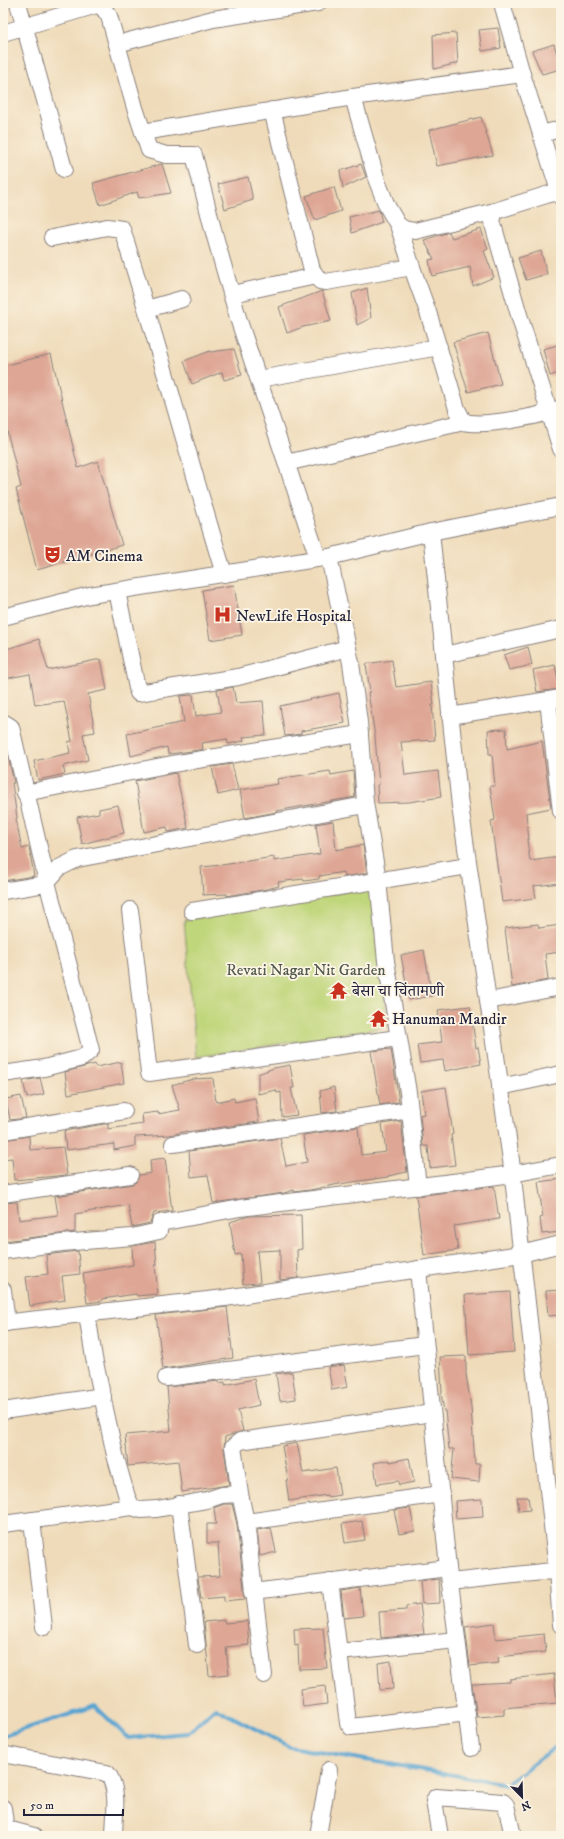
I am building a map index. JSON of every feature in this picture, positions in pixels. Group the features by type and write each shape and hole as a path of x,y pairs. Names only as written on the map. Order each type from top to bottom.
{"street":[{"path":"18,3 64,169"},
{"path":"117,44 213,19 318,3"},
{"path":"398,225 404,229 415,231 560,194 522,74 502,3"},
{"path":"3,33 100,4 109,16 149,150 166,155 194,155 214,234 239,322 286,463 324,558 348,648 360,734 365,805 378,880 386,961 410,1110 418,1187"},
{"path":"143,132 353,97 522,74"},
{"path":"353,97 377,181 387,206 398,225 428,312 457,409 464,422"},
{"path":"272,110 312,270 320,282 412,267"},
{"path":"541,134 561,129"},
{"path":"495,211 492,221 498,246 555,410 561,449"},
{"path":"52,238 107,227 122,229 147,309 170,396 224,574"},
{"path":"232,294 316,276"},
{"path":"147,309 182,298"},
{"path":"259,379 439,347"},
{"path":"286,463 464,422 482,424 555,410"},
{"path":"3,617 90,595 324,558 431,532 561,506"},
{"path":"431,532 460,806 512,1174 559,1570 561,1625"},
{"path":"117,591 138,693 238,677 348,648"},
{"path":"444,655 561,629"},
{"path":"450,716 554,699 561,811"},
{"path":"3,722 11,727 25,793 47,882 91,1050 82,1058 44,1068 3,1074"},
{"path":"25,793 172,764 360,734"},
{"path":"3,891 45,884 59,868 77,859 365,805"},
{"path":"192,911 468,866"},
{"path":"130,910 149,1072 398,1038"},
{"path":"488,1001 561,987"},
{"path":"500,1087 561,1074"},
{"path":"173,1144 410,1110"},
{"path":"3,1131 124,1111"},
{"path":"3,1250 132,1237 159,1231 160,1223 240,1208 418,1187 512,1174 561,1165"},
{"path":"3,1194 130,1174"},
{"path":"3,1290 5,1323 225,1298 521,1254 561,1244"},
{"path":"418,1269 440,1494 471,1748"},
{"path":"87,1314 94,1358 126,1497 132,1506"},
{"path":"166,1378 425,1345"},
{"path":"3,1411 103,1396"},
{"path":"264,1675 253,1592 246,1522 233,1447 240,1441 432,1413"},
{"path":"3,1524 132,1506 141,1510 157,1509 207,1500 222,1495 240,1494"},
{"path":"246,1522 440,1494"},
{"path":"179,1504 197,1645"},
{"path":"32,1520 44,1627"},
{"path":"253,1592 330,1582 559,1570"},
{"path":"330,1582 348,1723 351,1727 467,1713"},
{"path":"339,1652 457,1640"},
{"path":"3,1756 7,1755 107,1774 112,1780 115,1788 114,1836"},
{"path":"318,1836 330,1770"},
{"path":"440,1836 434,1801 436,1797 503,1802 506,1805 514,1836"},
{"path":"3,1808 6,1834"},
{"path":"6,1834 11,1830 34,1836"}],"green space":[{"name":"Revati Nagar Nit Garden","path":"371,887 388,1027 196,1057 184,920"}],"building":[{"path":"498,28 501,48 482,51 479,30"},
{"path":"456,33 458,63 434,69 433,35"},
{"path":"554,44 561,69 542,74 532,51"},
{"path":"481,117 493,155 437,166 429,130"},
{"path":"162,164 171,193 139,198 137,192 100,205 93,183"},
{"path":"361,164 366,177 343,188 340,171"},
{"path":"248,177 253,200 225,209 218,184"},
{"path":"334,187 341,211 315,220 306,196"},
{"path":"379,210 382,222 352,233 349,217"},
{"path":"481,229 488,249 484,251 494,277 473,286 470,267 432,276 429,260 434,259 424,240 449,232 452,238"},
{"path":"541,251 547,274 526,280 518,258"},
{"path":"367,288 371,318 357,325 352,293"},
{"path":"322,291 331,321 303,327 287,333 279,307"},
{"path":"488,333 501,384 468,392 453,342"},
{"path":"561,344 561,372 550,376 543,349"},
{"path":"234,349 242,375 224,380 222,372 192,384 184,361 210,351"},
{"path":"51,354 78,468 98,461 122,545 37,570 16,489 21,487 3,415 3,366"},
{"path":"234,585 242,635 210,640 202,590"},
{"path":"39,639 48,670 101,659 107,690 88,694 95,732 83,734 88,760 63,766 65,774 38,780 34,761 70,753 68,742 72,741 64,701 35,705 30,674 3,679 3,650"},
{"path":"528,647 532,665 509,670 504,655"},
{"path":"392,660 396,687 431,682 434,705 432,705 435,740 401,742 405,775 438,771 441,797 409,802 378,803 377,785 379,785 375,736 368,692 370,692 366,664"},
{"path":"555,665 560,689 537,692 533,670"},
{"path":"233,687 236,703 263,701 266,735 243,737 244,741 228,744 227,739 202,743 203,749 192,751 168,754 167,747 131,756 127,734 184,722 180,696 193,695 196,716 221,712 217,690"},
{"path":"339,693 345,723 301,731 301,734 285,736 280,706"},
{"path":"506,729 507,749 542,741 551,808 526,813 529,840 527,840 530,861 560,857 561,883 534,886 536,898 502,902 491,821 495,820 490,786 495,786 492,754 489,754 488,730"},
{"path":"3,747 6,747 14,783 12,783 16,819 22,849 29,847 34,876 3,881"},
{"path":"232,764 238,790 218,795 212,767"},
{"path":"330,771 331,775 353,771 355,797 245,818 240,790 278,784 277,779"},
{"path":"176,773 188,828 168,832 167,827 144,832 135,781"},
{"path":"118,805 124,833 82,844 77,817 99,813 99,809"},
{"path":"333,821 336,850 363,845 367,873 345,877 344,872 319,876 319,879 278,882 279,886 227,896 227,894 203,895 201,867 274,857 274,861 320,854 316,824"},
{"path":"538,924 539,928 561,925 561,952 545,954 548,980 512,987 505,928"},
{"path":"424,950 432,996 409,1000 401,955"},
{"path":"470,1006 476,1048 478,1047 481,1064 445,1071 443,1060 420,1063 417,1045 442,1042 438,1010"},
{"path":"391,1049 399,1102 380,1105 371,1051"},
{"path":"121,1062 124,1083 68,1094 65,1072 95,1064 96,1067"},
{"path":"290,1065 294,1088 291,1088 297,1115 282,1117 281,1092 277,1093 276,1090 258,1094 258,1074 274,1068"},
{"path":"40,1078 44,1094 27,1098 23,1081"},
{"path":"213,1078 216,1102 234,1098 235,1102 255,1098 259,1122 187,1131 170,1135 135,1137 135,1146 114,1150 114,1144 66,1150 64,1131 104,1124 108,1124 108,1129 143,1124 142,1114 158,1112 158,1114 180,1110 172,1085 193,1079"},
{"path":"334,1087 337,1111 322,1113 320,1091"},
{"path":"446,1087 453,1134 451,1135 455,1165 430,1168 428,1146 423,1146 420,1115 424,1114 421,1091"},
{"path":"21,1096 26,1118 10,1120 6,1099"},
{"path":"401,1121 407,1172 388,1177 310,1190 294,1192 294,1190 284,1193 213,1203 208,1175 191,1177 189,1151 280,1138 286,1166 307,1162 303,1135 358,1127 361,1155 386,1152 382,1124"},
{"path":"29,1136 30,1150 63,1147 67,1175 14,1180 12,1158 3,1159 3,1140"},
{"path":"165,1158 172,1211 154,1213 150,1223 132,1227 128,1205 75,1214 75,1232 4,1241 3,1203 17,1202 19,1220 58,1215 55,1196 132,1184 136,1182 139,1175 151,1173 150,1160"},
{"path":"561,1179 561,1232 542,1234 540,1218 543,1217 538,1182"},
{"path":"494,1186 499,1219 454,1226 458,1250 424,1255 416,1196"},
{"path":"301,1215 302,1249 297,1250 298,1278 280,1280 280,1250 257,1251 260,1283 243,1284 241,1254 235,1255 230,1222 249,1216"},
{"path":"155,1242 157,1265 155,1265 158,1294 137,1296 136,1294 102,1299 102,1301 87,1303 83,1273 133,1265 132,1246"},
{"path":"78,1251 80,1274 62,1276 65,1300 30,1306 26,1277 48,1274 46,1255"},
{"path":"561,1290 561,1315 548,1316 546,1291"},
{"path":"510,1292 514,1352 469,1355 465,1295"},
{"path":"227,1307 233,1358 163,1369 156,1315"},
{"path":"466,1356 466,1374 471,1407 475,1464 480,1464 479,1482 451,1479 454,1449 449,1449 445,1411 441,1393 440,1357"},
{"path":"344,1365 348,1387 332,1390 328,1367"},
{"path":"292,1372 296,1399 280,1401 276,1374"},
{"path":"254,1379 259,1405 238,1410 243,1431 225,1437 224,1448 229,1485 182,1492 178,1461 128,1466 125,1435 171,1431 167,1387 219,1381 219,1383 225,1382 225,1385"},
{"path":"297,1443 303,1473 336,1468 340,1495 328,1497 327,1495 289,1501 286,1480 288,1480 282,1446"},
{"path":"409,1458 414,1482 399,1485 398,1481 377,1484 374,1463 390,1460 390,1462"},
{"path":"517,1497 528,1497 530,1510 519,1511"},
{"path":"482,1499 483,1517 456,1519 455,1501"},
{"path":"224,1504 232,1504 237,1524 245,1599 224,1601 224,1596 201,1598 198,1577 220,1576 218,1543 207,1543 207,1524 216,1524 214,1508"},
{"path":"410,1508 415,1531 399,1534 394,1510"},
{"path":"362,1521 365,1540 345,1543 342,1524"},
{"path":"271,1528 276,1552 260,1556 257,1530"},
{"path":"439,1579 440,1603 422,1604 420,1581"},
{"path":"360,1588 363,1616 344,1618 341,1591"},
{"path":"420,1604 424,1634 381,1638 379,1612 406,1610 406,1606"},
{"path":"224,1620 225,1623 247,1621 249,1645 226,1647 229,1674 209,1676 204,1622"},
{"path":"494,1623 496,1639 544,1634 546,1652 498,1657 499,1663 470,1666 465,1627"},
{"path":"323,1628 327,1668 299,1669 298,1645 295,1646 294,1629"},
{"path":"391,1661 393,1689 380,1690 378,1663"},
{"path":"554,1674 557,1703 504,1708 504,1715 477,1717 472,1684 510,1682 510,1679"},
{"path":"325,1686 327,1704 303,1707 301,1689"}],"waterway":[{"path":"3,1736 95,1706 128,1738 188,1733 215,1708 290,1747 506,1784 561,1743"}],"place":[{"name":"AM Cinema","path":"53,555"},
{"name":"NewLife Hospital","path":"223,615"},
{"name":"बेसा चा चिंतामणी","path":"339,990"},
{"name":"Hanuman Mandir","path":"379,1018"}]}
